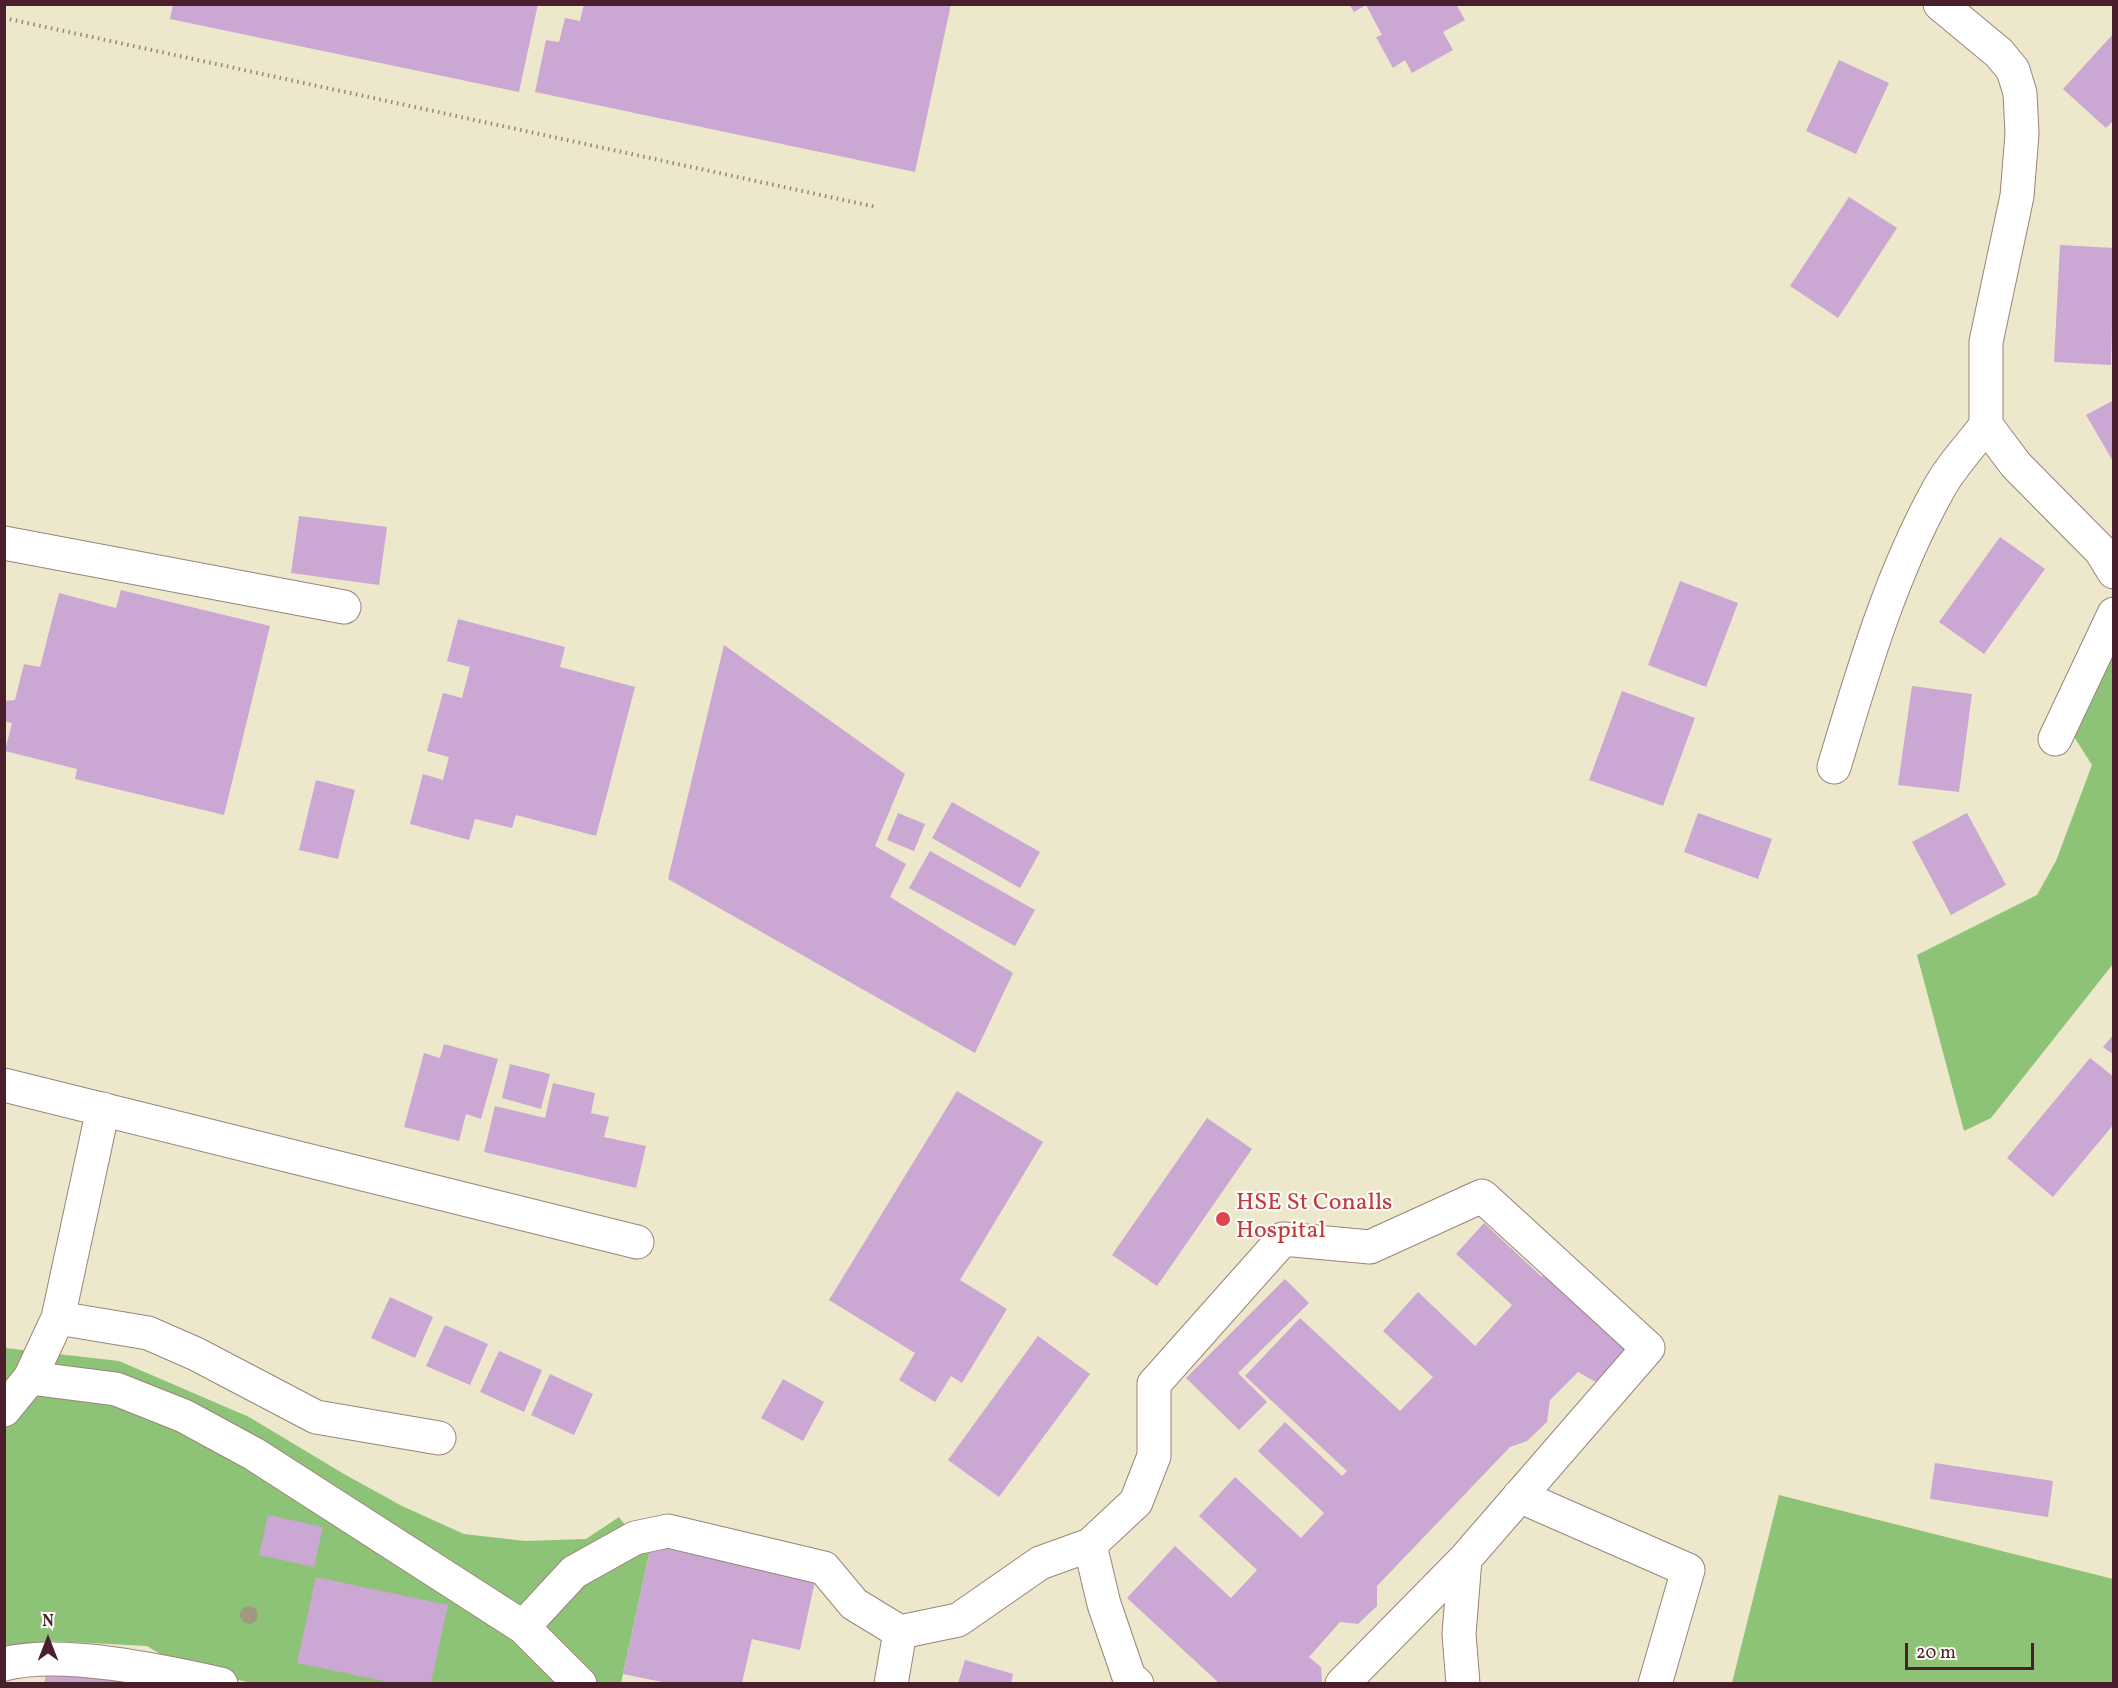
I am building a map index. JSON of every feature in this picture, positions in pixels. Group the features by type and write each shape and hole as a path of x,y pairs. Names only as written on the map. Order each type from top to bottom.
{"street":[{"path":"1940,4 1999,53 2013,70 2020,93 2022,134 2017,196 1986,342 1986,425 2016,465 2101,551 2114,572"},
{"path":"1834,767 1858,688 1905,560 1937,490 1986,425"},
{"path":"4,543 344,607"},
{"path":"2055,739 2114,614"},
{"path":"4,1085 637,1242"},
{"path":"4,1410 30,1378 58,1318 103,1109"},
{"path":"523,1626 574,1572 635,1538 668,1531 824,1568 854,1604 900,1632 958,1620 1040,1563 1090,1545 1136,1502 1154,1456 1154,1384 1283,1239 1370,1247 1482,1196 1648,1348 1465,1559 1342,1683"},
{"path":"58,1318 148,1333 196,1353 316,1418 439,1438"},
{"path":"30,1378 116,1389 184,1416 255,1454 523,1626 580,1683"},
{"path":"1519,1496 1689,1570 1655,1683"},
{"path":"1090,1545 1104,1604 1129,1677 1137,1683"},
{"path":"1464,1683 1460,1634 1465,1559"},
{"path":"891,1683 900,1632"},
{"path":"4,1665 17,1661 69,1659 221,1683"}],"path":[{"path":"4,18 876,207"}],"green space":[{"path":"2113,654 2113,964 1991,1118 1964,1131 1917,955 2037,895 2056,861 2092,765 2073,735"},
{"path":"5,1348 119,1361 249,1417 402,1506 464,1534 525,1541 586,1539 619,1517 635,1538 651,1545 621,1683 253,1683 185,1669 147,1646 52,1641 5,1646"},
{"path":"1779,1495 2113,1579 2113,1683 1732,1683"}],"building":[{"path":"173,4 538,4 519,92 170,19"},
{"path":"584,4 951,4 915,172 535,92 546,40 559,42 565,18 580,21"},
{"path":"1349,4 1456,4 1465,20 1443,32 1453,50 1412,73 1405,60 1393,68 1376,37 1382,35 1366,5 1354,12"},
{"path":"2114,33 2114,120 2106,128 2063,89"},
{"path":"1839,60 1889,83 1856,154 1806,131"},
{"path":"1849,197 1897,228 1838,318 1790,286"},
{"path":"2060,245 2114,248 2111,365 2054,362"},
{"path":"2114,400 2114,463 2086,415"},
{"path":"299,516 387,527 379,585 291,573"},
{"path":"2000,537 2045,569 1984,654 1939,622"},
{"path":"1680,581 1738,603 1706,687 1648,665"},
{"path":"121,590 270,626 224,815 75,779 77,769 5,751 12,723 4,721 4,701 15,700 24,664 40,667 59,593 116,608"},
{"path":"458,619 565,647 560,667 635,687 596,836 516,815 512,828 475,819 469,840 410,824 423,774 443,780 449,757 427,751 443,693 462,698 470,667 447,661"},
{"path":"724,645 905,774 875,846 906,864 890,897 1013,973 975,1053 668,879"},
{"path":"1912,686 1972,694 1959,792 1898,785"},
{"path":"1622,691 1695,718 1663,806 1589,780"},
{"path":"316,780 355,790 338,859 299,850"},
{"path":"952,802 1040,852 1020,888 932,838"},
{"path":"898,813 925,824 914,851 887,840"},
{"path":"1698,813 1772,839 1758,879 1684,852"},
{"path":"1967,813 2006,885 1951,915 1912,842"},
{"path":"930,851 1035,910 1015,946 909,888"},
{"path":"2114,1034 2114,1055 2103,1047"},
{"path":"444,1044 498,1059 481,1119 466,1114 459,1141 404,1127 424,1053 440,1058"},
{"path":"2090,1058 2114,1077 2114,1124 2053,1197 2007,1158"},
{"path":"510,1064 550,1074 541,1109 502,1098"},
{"path":"553,1083 595,1093 591,1113 609,1117 604,1137 646,1146 636,1188 484,1152 495,1106 545,1118"},
{"path":"957,1091 1043,1142 960,1280 1007,1309 962,1383 951,1376 935,1402 899,1380 915,1353 829,1300"},
{"path":"1207,1118 1252,1149 1157,1286 1112,1255"},
{"path":"1484,1223 1542,1277 1548,1269 1626,1341 1629,1356 1610,1381 1594,1381 1578,1372 1550,1400 1547,1422 1527,1441 1510,1447 1377,1586 1377,1606 1358,1624 1340,1622 1309,1657 1321,1667 1322,1683 1219,1683 1127,1598 1175,1546 1231,1598 1257,1570 1199,1516 1235,1477 1301,1538 1324,1513 1258,1451 1285,1422 1342,1476 1347,1471 1245,1376 1300,1318 1400,1411 1433,1377 1383,1331 1418,1292 1475,1346 1512,1305 1456,1254"},
{"path":"1285,1279 1309,1303 1238,1373 1267,1402 1239,1430 1186,1378"},
{"path":"390,1297 433,1317 415,1358 371,1338"},
{"path":"445,1325 488,1344 470,1385 426,1366"},
{"path":"1038,1336 1090,1374 999,1497 948,1460"},
{"path":"499,1351 542,1370 524,1412 480,1392"},
{"path":"550,1374 593,1394 574,1435 531,1415"},
{"path":"783,1379 824,1402 803,1441 761,1418"},
{"path":"1935,1463 2053,1481 2048,1517 1930,1499"},
{"path":"268,1515 323,1527 314,1567 259,1555"},
{"path":"651,1545 815,1581 800,1650 752,1639 742,1683 667,1683 623,1674"},
{"path":"316,1577 448,1605 431,1683 393,1683 297,1663"},
{"path":"965,1660 1013,1674 1011,1683 958,1683"},
{"path":"49,1664 136,1683 44,1683"}],"place":[{"name":"HSE St Conalls Hospital","path":"1223,1219"}]}
